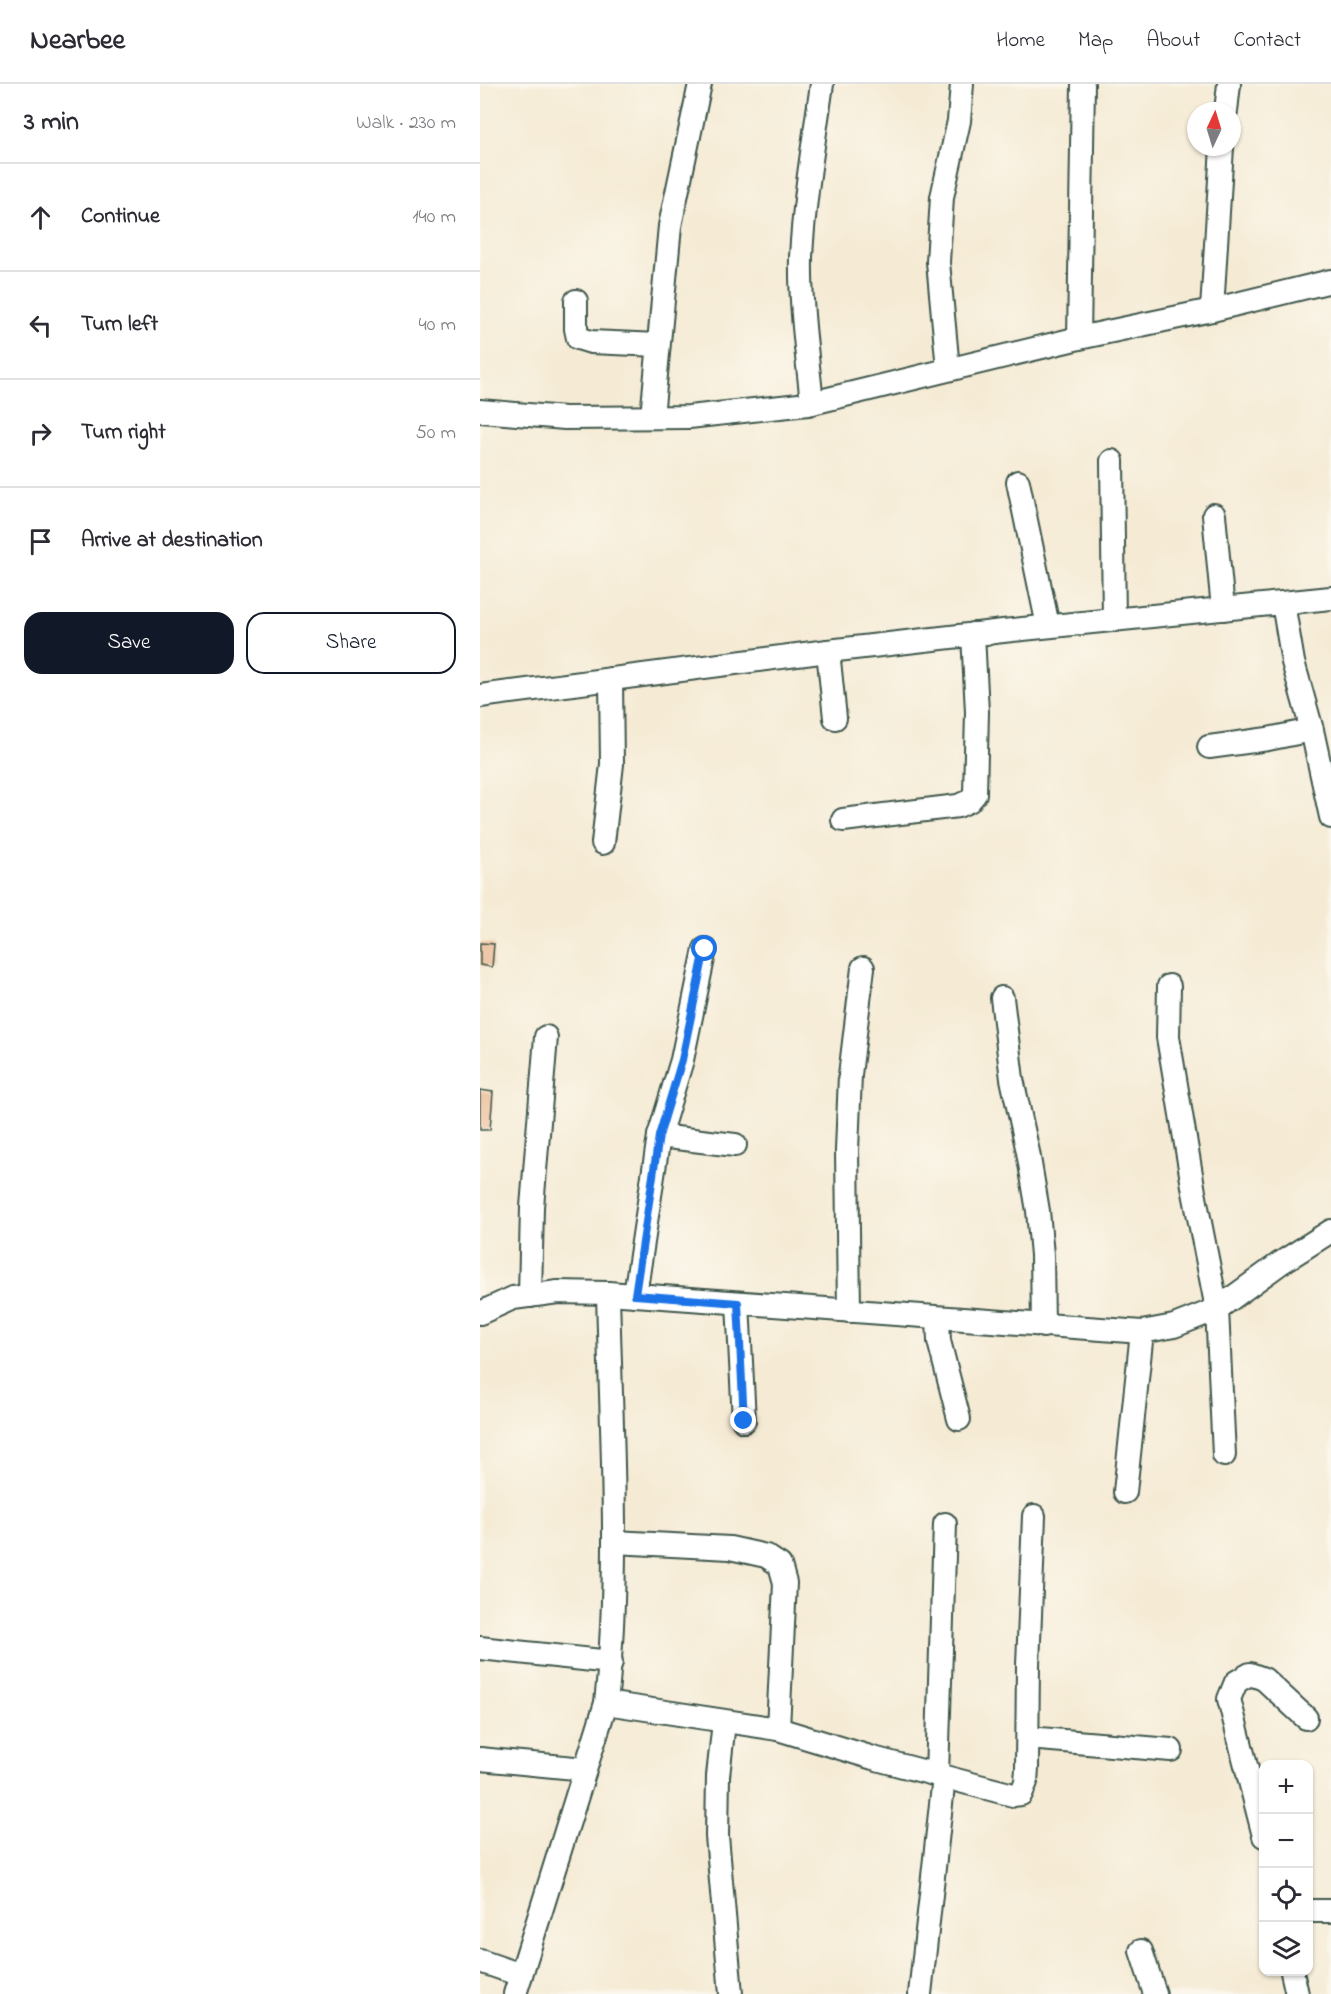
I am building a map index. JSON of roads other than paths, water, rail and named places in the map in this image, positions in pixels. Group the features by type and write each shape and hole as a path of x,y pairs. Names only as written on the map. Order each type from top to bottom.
{"street":[{"path":"652,417 670,226 700,84"},
{"path":"812,402 803,319 801,257 822,84"},
{"path":"948,369 938,262 942,197 959,121 963,84"},
{"path":"1079,338 1083,84"},
{"path":"1227,102 1229,84"},
{"path":"1212,310 1221,156"},
{"path":"480,411 565,418 689,417 812,402 1331,281"},
{"path":"576,302 578,338 591,342 658,345"},
{"path":"1112,461 1114,620"},
{"path":"1018,482 1048,626"},
{"path":"1214,515 1222,609"},
{"path":"480,696 974,634 1331,598"},
{"path":"1283,603 1293,662 1312,730 1331,817"},
{"path":"843,820 958,806 969,801 975,794 977,712 974,634"},
{"path":"828,651 835,718"},
{"path":"603,843 612,764 611,679"},
{"path":"1209,747 1312,730"},
{"path":"635,1295 659,1136 682,1060 705,949"},
{"path":"849,1311 847,1150 849,1085 863,968"},
{"path":"1169,987 1168,1037 1190,1171 1217,1309 1224,1455"},
{"path":"1002,998 1012,1079 1038,1211 1043,1326"},
{"path":"530,1296 532,1207 546,1037"},
{"path":"659,1136 735,1145"},
{"path":"480,1314 513,1298 558,1292 608,1293 1142,1332 1174,1326 1217,1309 1279,1264 1331,1231"},
{"path":"480,1960 518,1984 606,1703 611,1662 614,1542 608,1293"},
{"path":"738,1303 744,1421"},
{"path":"938,1318 941,1350 959,1419"},
{"path":"1125,1492 1142,1332"},
{"path":"606,1703 777,1729 940,1776 1013,1795 1021,1794 1026,1782 1034,1516"},
{"path":"920,1994 940,1776 945,1524"},
{"path":"614,1542 730,1548 766,1556 780,1564 785,1583 777,1729"},
{"path":"480,1648 611,1662"},
{"path":"1259,1820 1229,1699 1236,1682 1250,1674 1264,1679 1306,1718"},
{"path":"724,1722 718,1776 717,1836 731,1994"},
{"path":"1028,1738 1171,1750"},
{"path":"480,1759 585,1769"},
{"path":"1313,1911 1331,1911"},
{"path":"1141,1951 1155,1994"},
{"path":"1293,1976 1297,1994"}]}
